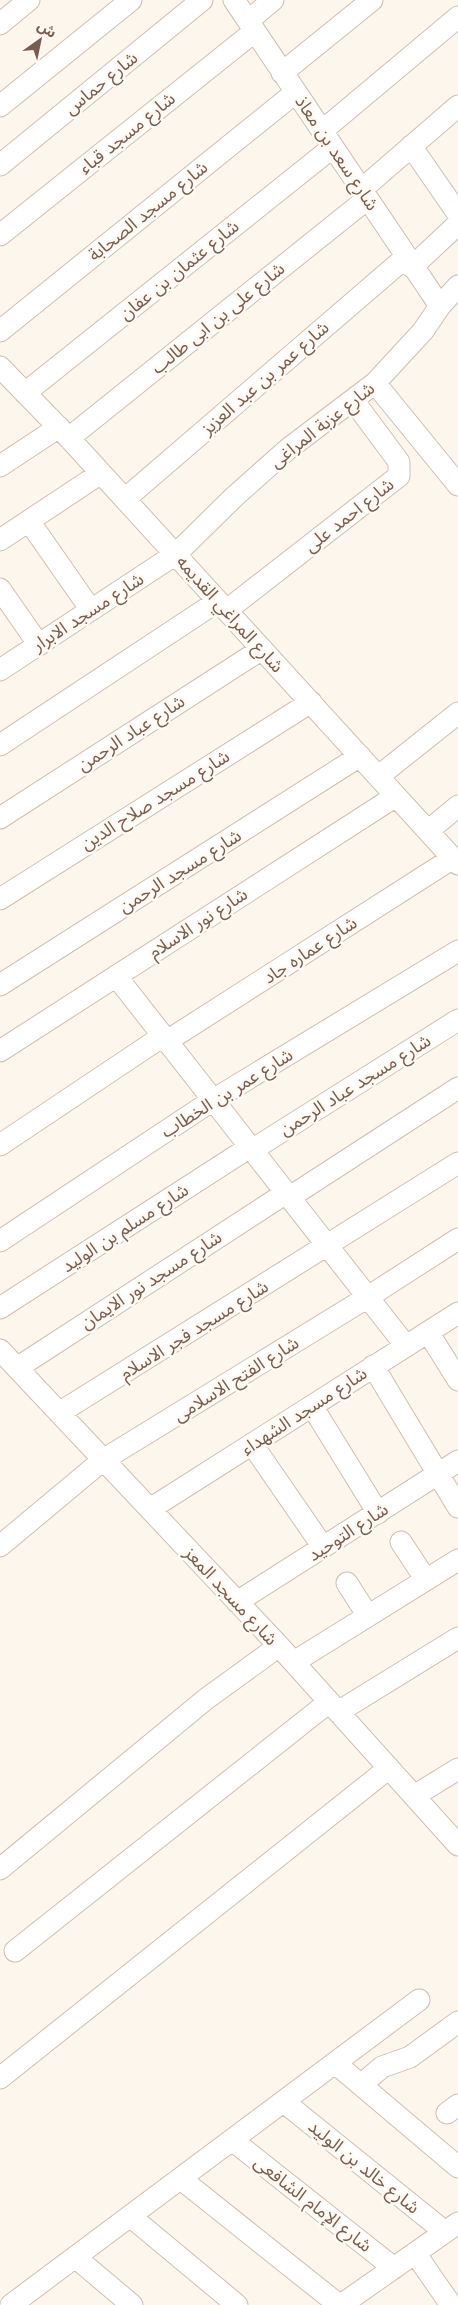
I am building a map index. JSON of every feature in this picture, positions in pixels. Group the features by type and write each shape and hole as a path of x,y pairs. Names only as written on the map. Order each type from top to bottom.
{"street":[{"path":"0,24 29,0"},
{"path":"0,106 131,0"},
{"name":"شارع حماس","path":"0,165 202,0"},
{"name":"شارع سعد بن معاذ","path":"234,0 440,306"},
{"name":"شارع مسجد قباء","path":"0,235 251,26 273,0"},
{"path":"282,72 372,0"},
{"name":"شارع عثمان بن عفان","path":"14,391 327,139 458,18"},
{"name":"شارع مسجد الصحابة","path":"0,331 296,92"},
{"name":"شارع على بن ابى طالب","path":"0,466 64,432 364,194 412,146 458,106"},
{"path":"412,146 458,214"},
{"name":"شارع عمر بن عبد العزيز","path":"125,499 409,262 458,224"},
{"name":"شارع عزبة المراغى","path":"176,554 234,496 288,449 375,383 422,331 440,306 457,290"},
{"name":"شارع المراغي القديمه","path":"0,367 14,391 64,432 455,861"},
{"path":"375,383 458,485"},
{"name":"شارع احمد على","path":"222,605 399,476 399,462 353,400"},
{"path":"0,540 101,474"},
{"path":"28,521 92,610"},
{"name":"شارع مسجد الابرار","path":"0,670 176,554"},
{"path":"0,589 38,645"},
{"path":"0,745 222,605"},
{"name":"شارع عباد الرحمن","path":"0,818 262,648"},
{"name":"شارع مسجد صلاح الدين","path":"0,899 311,702"},
{"path":"379,776 458,713"},
{"name":"شارع مسجد الرحمن","path":"0,985 360,756"},
{"name":"شارع نور الاسلام","path":"0,1051 396,796"},
{"path":"428,831 458,806"},
{"name":"شارع عماره جاد","path":"0,1145 165,1039 455,861"},
{"name":"شارع عمر بن الخطاب","path":"0,1241 213,1100 458,950"},
{"path":"116,976 406,1346"},
{"name":"شارع مسجد عباد الرحمن","path":"251,1148 458,1020"},
{"name":"شارع مسجد نور الايمان","path":"17,1368 458,1088"},
{"name":"شارع مسلم بن الوليد","path":"0,1308 251,1148"},
{"name":"شارع مسجد فجر الاسلام","path":"59,1413 458,1163"},
{"name":"شارع الفتح الاسلامى","path":"0,1546 104,1460 368,1297 458,1239"},
{"name":"شارع مسجد الشهداء","path":"150,1509 458,1313"},
{"path":"428,1332 458,1380"},
{"name":"شارع مسجد المعز","path":"0,1350 294,1662 458,1845"},
{"path":"373,1366 458,1507"},
{"path":"312,1406 378,1512"},
{"path":"252,1444 323,1547"},
{"name":"شارع التوحيد","path":"238,1602 458,1461"},
{"path":"401,1542 426,1580"},
{"path":"294,1662 458,1560"},
{"path":"347,1583 368,1616"},
{"path":"15,1950 334,1707 458,1638"},
{"path":"0,1870 206,1699 279,1646"},
{"path":"3,2069 388,1768"},
{"path":"414,1796 458,1769"},
{"path":"21,2302 75,2257 419,2000"},
{"path":"361,2085 382,2067 410,2057 458,2022"},
{"path":"335,2064 458,2167"},
{"name":"شارع خالد بن الوليد","path":"284,2102 452,2227"},
{"name":"شارع الإمام الشافعى","path":"232,2140 394,2268"},
{"path":"181,2179 340,2305 452,2227"},
{"path":"130,2216 237,2305"},
{"path":"415,2253 451,2305"},
{"path":"75,2257 132,2305"}]}
